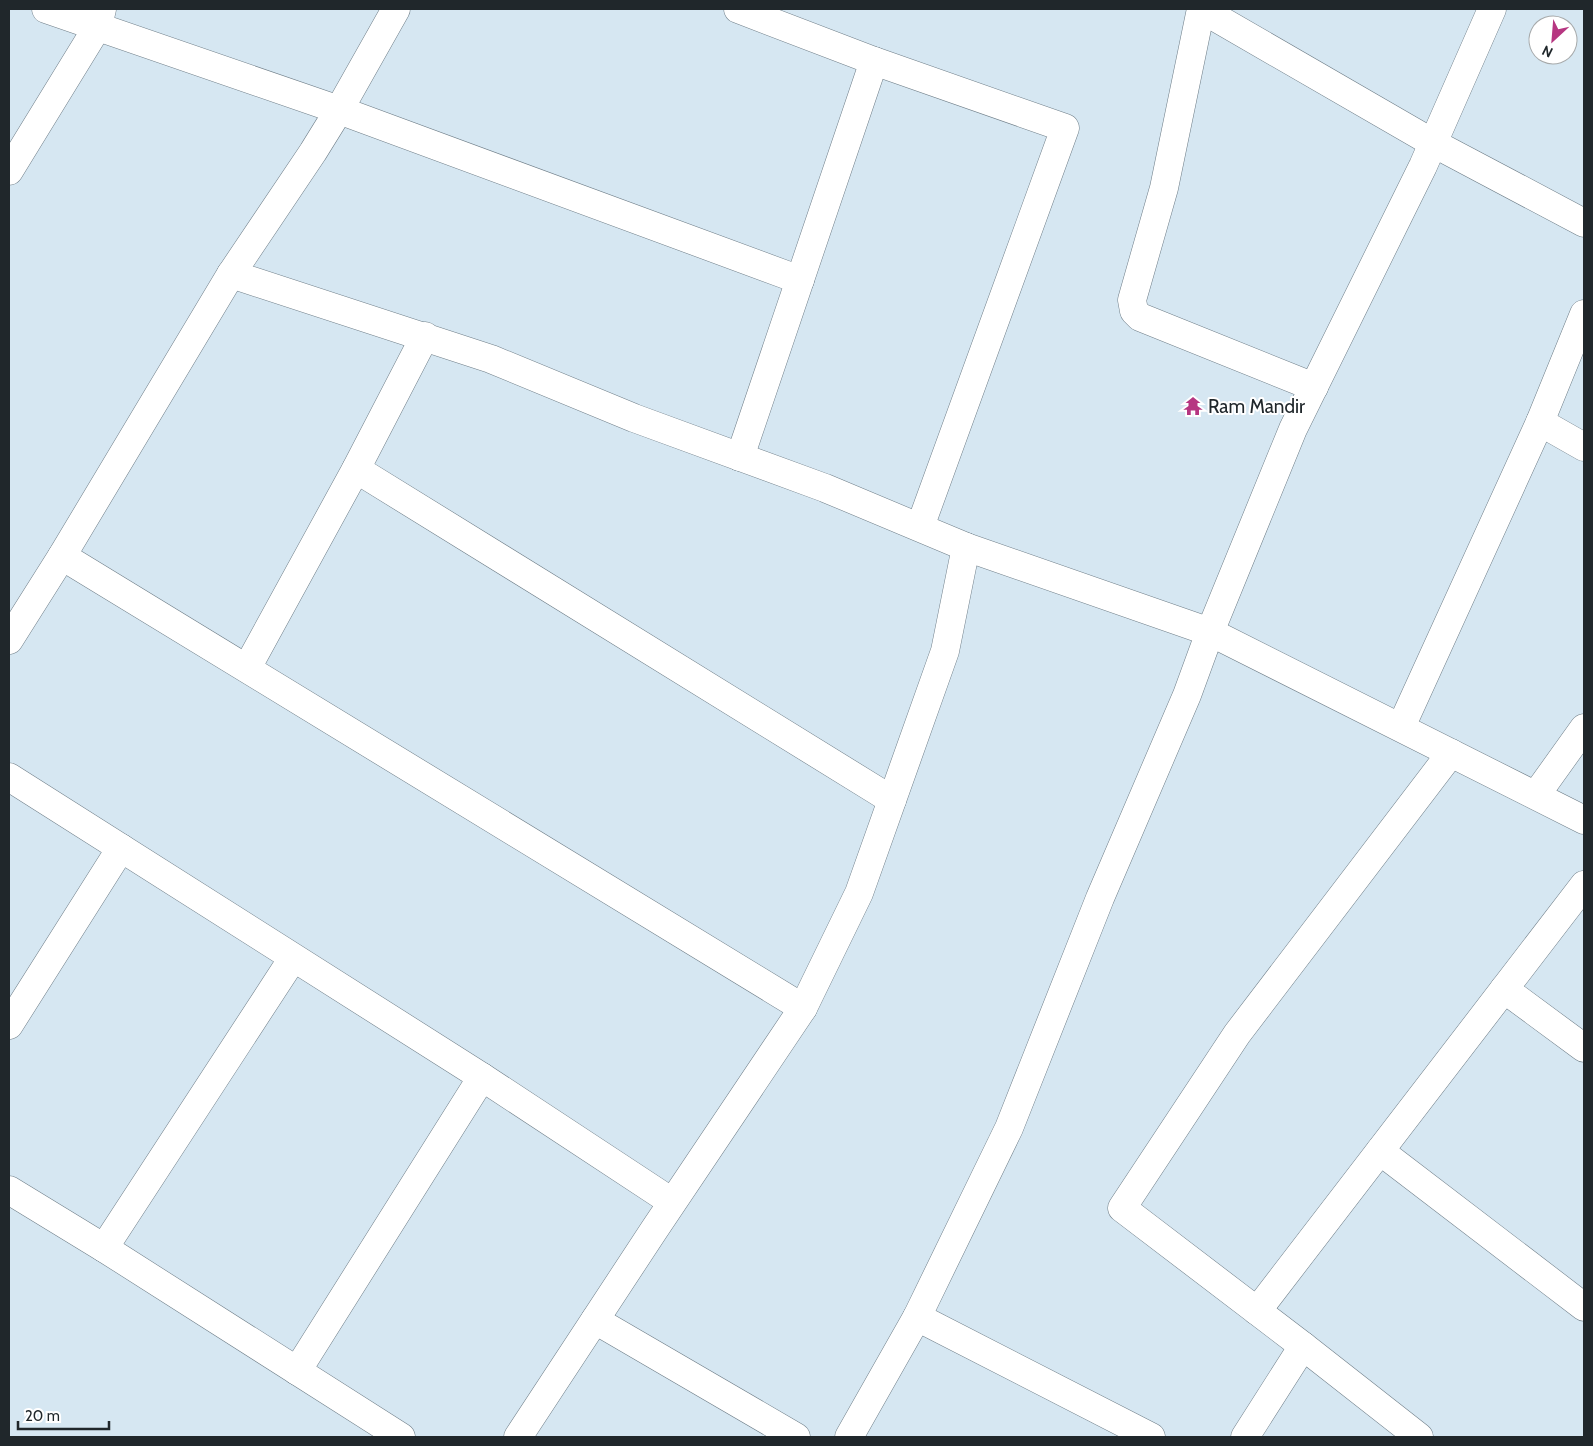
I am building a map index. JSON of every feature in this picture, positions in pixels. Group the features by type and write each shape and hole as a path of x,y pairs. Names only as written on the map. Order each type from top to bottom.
{"street":[{"path":"46,9 100,17 339,110 800,280"},
{"path":"9,640 62,556 230,274 313,152 339,110 396,9"},
{"path":"738,9 874,61 1065,128 920,527"},
{"path":"1314,387 1140,317 1134,311 1132,300 1164,188 1201,9 1434,143 1584,223"},
{"path":"849,1437 917,1316 1009,1128 1100,898 1187,695 1210,632 1293,429 1434,143 1492,9"},
{"path":"9,171 100,17"},
{"path":"740,457 874,61"},
{"path":"230,274 425,336 490,359 634,418 825,488 966,547 1210,632 1584,820"},
{"path":"1401,727 1540,422 1584,314"},
{"path":"247,668 356,469 425,336"},
{"path":"1540,422 1584,447"},
{"path":"356,469 892,800"},
{"path":"518,1437 672,1202 803,1008 859,893 892,800 945,650 966,547"},
{"path":"62,556 803,1008"},
{"path":"1536,795 1584,728"},
{"path":"1419,1437 1122,1208 1237,1034 1451,753"},
{"path":"9,778 482,1077 672,1202"},
{"path":"9,1025 121,848"},
{"path":"1257,1311 1584,885"},
{"path":"104,1248 293,958"},
{"path":"1504,989 1584,1048"},
{"path":"297,1371 482,1077"},
{"path":"1380,1151 1584,1307"},
{"path":"9,1190 104,1248 401,1437"},
{"path":"917,1316 1151,1437"},
{"path":"595,1320 796,1437"},
{"path":"1246,1437 1303,1346"}],"place":[{"name":"Ram Mandir","path":"1193,406"}]}
